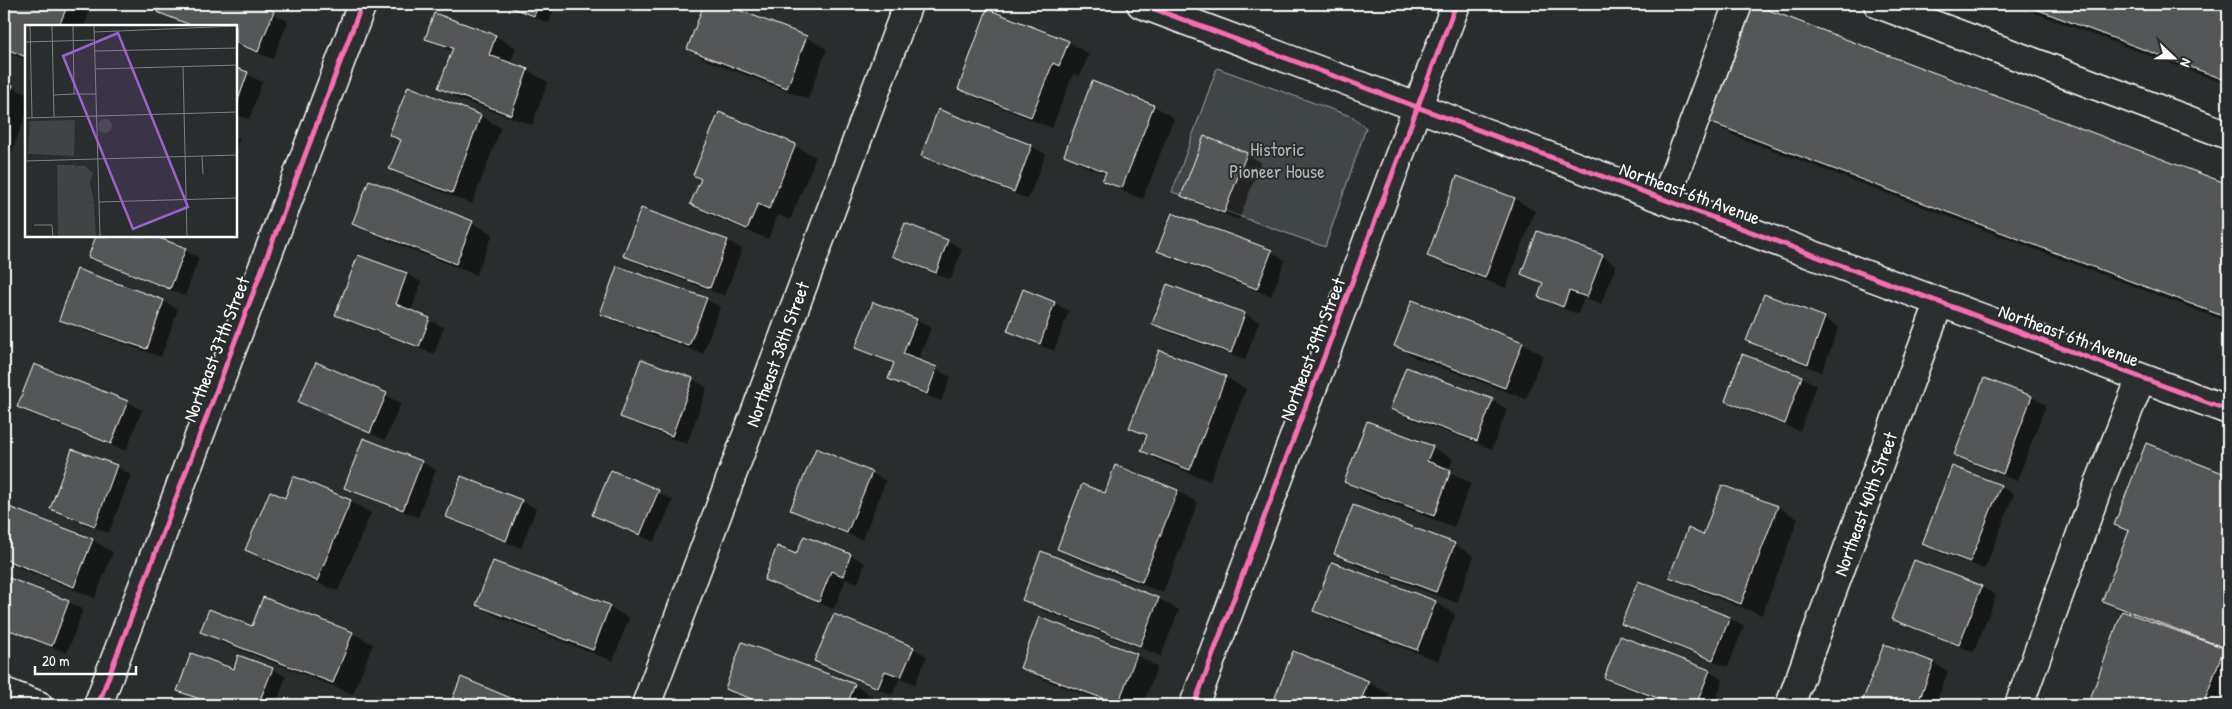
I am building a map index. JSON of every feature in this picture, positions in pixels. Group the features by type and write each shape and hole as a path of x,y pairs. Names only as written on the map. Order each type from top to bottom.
{"street":[{"name":"Northeast 37th Street","path":"98,705 362,4"},
{"name":"Northeast 38th Street","path":"646,705 908,4"},
{"name":"Northeast 6th Avenue","path":"1141,4 2228,410"},
{"name":"Northeast 39th Street","path":"1194,705 1456,4"},
{"path":"1665,200 1738,4"},
{"path":"1878,4 2228,135"},
{"name":"Northeast 40th Street","path":"1790,705 1939,303"},
{"path":"2019,705 2099,484 2141,378"},
{"path":"4,692 38,705"}],"green space":[{"name":"Historic Pioneer House","path":"1217,68 1353,117 1366,128 1325,247 1172,192"}],"building":[{"path":"4,4 68,4 59,25 25,25 25,57 4,48"},
{"path":"160,4 255,4 274,11 258,52 238,44 238,25 190,25 157,12"},
{"path":"501,4 539,4 534,16"},
{"path":"704,4 723,4 807,36 787,88 687,49"},
{"path":"1753,4 2228,184 2228,318 1709,122"},
{"path":"2022,4 2228,4 2228,81"},
{"path":"987,9 1069,41 1059,66 1053,63 1031,117 958,89"},
{"path":"434,13 496,35 489,55 528,69 511,115 438,88 453,48 425,39"},
{"path":"238,69 248,72 238,100"},
{"path":"1092,81 1154,105 1122,188 1102,181 1106,172 1064,155"},
{"path":"4,82 13,85 4,108"},
{"path":"408,86 481,115 452,193 389,169 401,140 389,135"},
{"path":"938,109 1032,145 1014,192 921,156"},
{"path":"719,112 796,144 769,209 758,204 747,229 690,204 701,179 693,175"},
{"path":"1204,136 1247,153 1224,213 1181,196"},
{"path":"1457,176 1515,198 1485,278 1427,256"},
{"path":"369,180 473,221 456,264 352,224"},
{"path":"641,208 728,240 710,288 623,256"},
{"path":"1172,213 1272,250 1257,289 1157,251"},
{"path":"905,223 948,240 936,273 892,256"},
{"path":"1537,231 1603,255 1587,297 1569,291 1563,307 1538,297 1543,283 1521,274"},
{"path":"95,238 159,238 186,248 170,289 88,257"},
{"path":"358,255 407,273 396,304 430,318 419,347 335,315"},
{"path":"617,266 707,298 689,346 600,314"},
{"path":"77,269 164,300 147,349 59,320"},
{"path":"1167,284 1245,313 1231,353 1152,324"},
{"path":"1023,289 1055,302 1040,344 1007,331"},
{"path":"1764,294 1825,317 1808,364 1746,341"},
{"path":"1412,300 1523,342 1505,388 1394,346"},
{"path":"873,302 917,319 903,354 937,367 927,394 888,379 894,363 855,348"},
{"path":"1159,350 1226,376 1190,470 1141,451 1147,435 1129,428"},
{"path":"1742,354 1802,376 1785,424 1725,401"},
{"path":"641,359 693,378 672,436 620,417"},
{"path":"316,362 387,393 370,433 298,402"},
{"path":"34,364 128,401 111,444 17,407"},
{"path":"1406,367 1493,399 1477,441 1390,409"},
{"path":"1984,378 2032,396 2003,474 1954,455"},
{"path":"1367,421 1433,446 1427,461 1451,470 1434,516 1344,482"},
{"path":"363,438 422,461 403,510 344,488"},
{"path":"2146,443 2228,475 2228,649 2102,601 2129,531 2114,525"},
{"path":"816,448 872,472 847,533 790,510"},
{"path":"72,449 117,465 95,526 50,509"},
{"path":"1115,465 1178,490 1142,582 1057,549 1082,484 1105,493"},
{"path":"1952,466 2001,485 1970,562 1922,544"},
{"path":"611,470 659,490 640,535 592,515"},
{"path":"293,476 351,500 317,581 245,550 270,491 285,498"},
{"path":"461,476 522,500 506,541 446,517"},
{"path":"1722,485 1778,506 1741,604 1669,577 1688,528 1703,535"},
{"path":"4,505 93,539 74,587 4,559"},
{"path":"1353,505 1455,543 1436,592 1334,554"},
{"path":"804,536 851,554 843,576 831,571 819,602 764,580 777,546 796,554"},
{"path":"1041,551 1159,598 1140,646 1022,600"},
{"path":"1914,560 1982,586 1959,645 1891,619"},
{"path":"493,561 610,605 593,650 476,605"},
{"path":"1332,562 1436,601 1417,650 1313,611"},
{"path":"4,576 69,601 52,646 4,628"},
{"path":"1638,581 1730,617 1713,660 1621,624"},
{"path":"263,597 353,632 333,683 200,632 209,609 252,626"},
{"path":"2122,611 2224,648 2203,705 2088,705"},
{"path":"834,614 914,647 901,677 885,671 878,688 814,661"},
{"path":"1039,617 1137,654 1118,704 1020,668"},
{"path":"1620,636 1710,670 1696,705 1676,705 1604,678"},
{"path":"742,642 855,684 847,705 768,705 725,689"},
{"path":"1884,644 1934,662 1917,705 1861,705"},
{"path":"1293,651 1369,681 1359,705 1272,705"},
{"path":"191,653 234,669 238,655 273,668 258,705 217,705 177,691"},
{"path":"461,677 527,705 450,705"}],"cycle path":[{"path":"98,705 362,4"},
{"path":"1141,4 2228,410"},
{"path":"1194,705 1456,4"}]}
